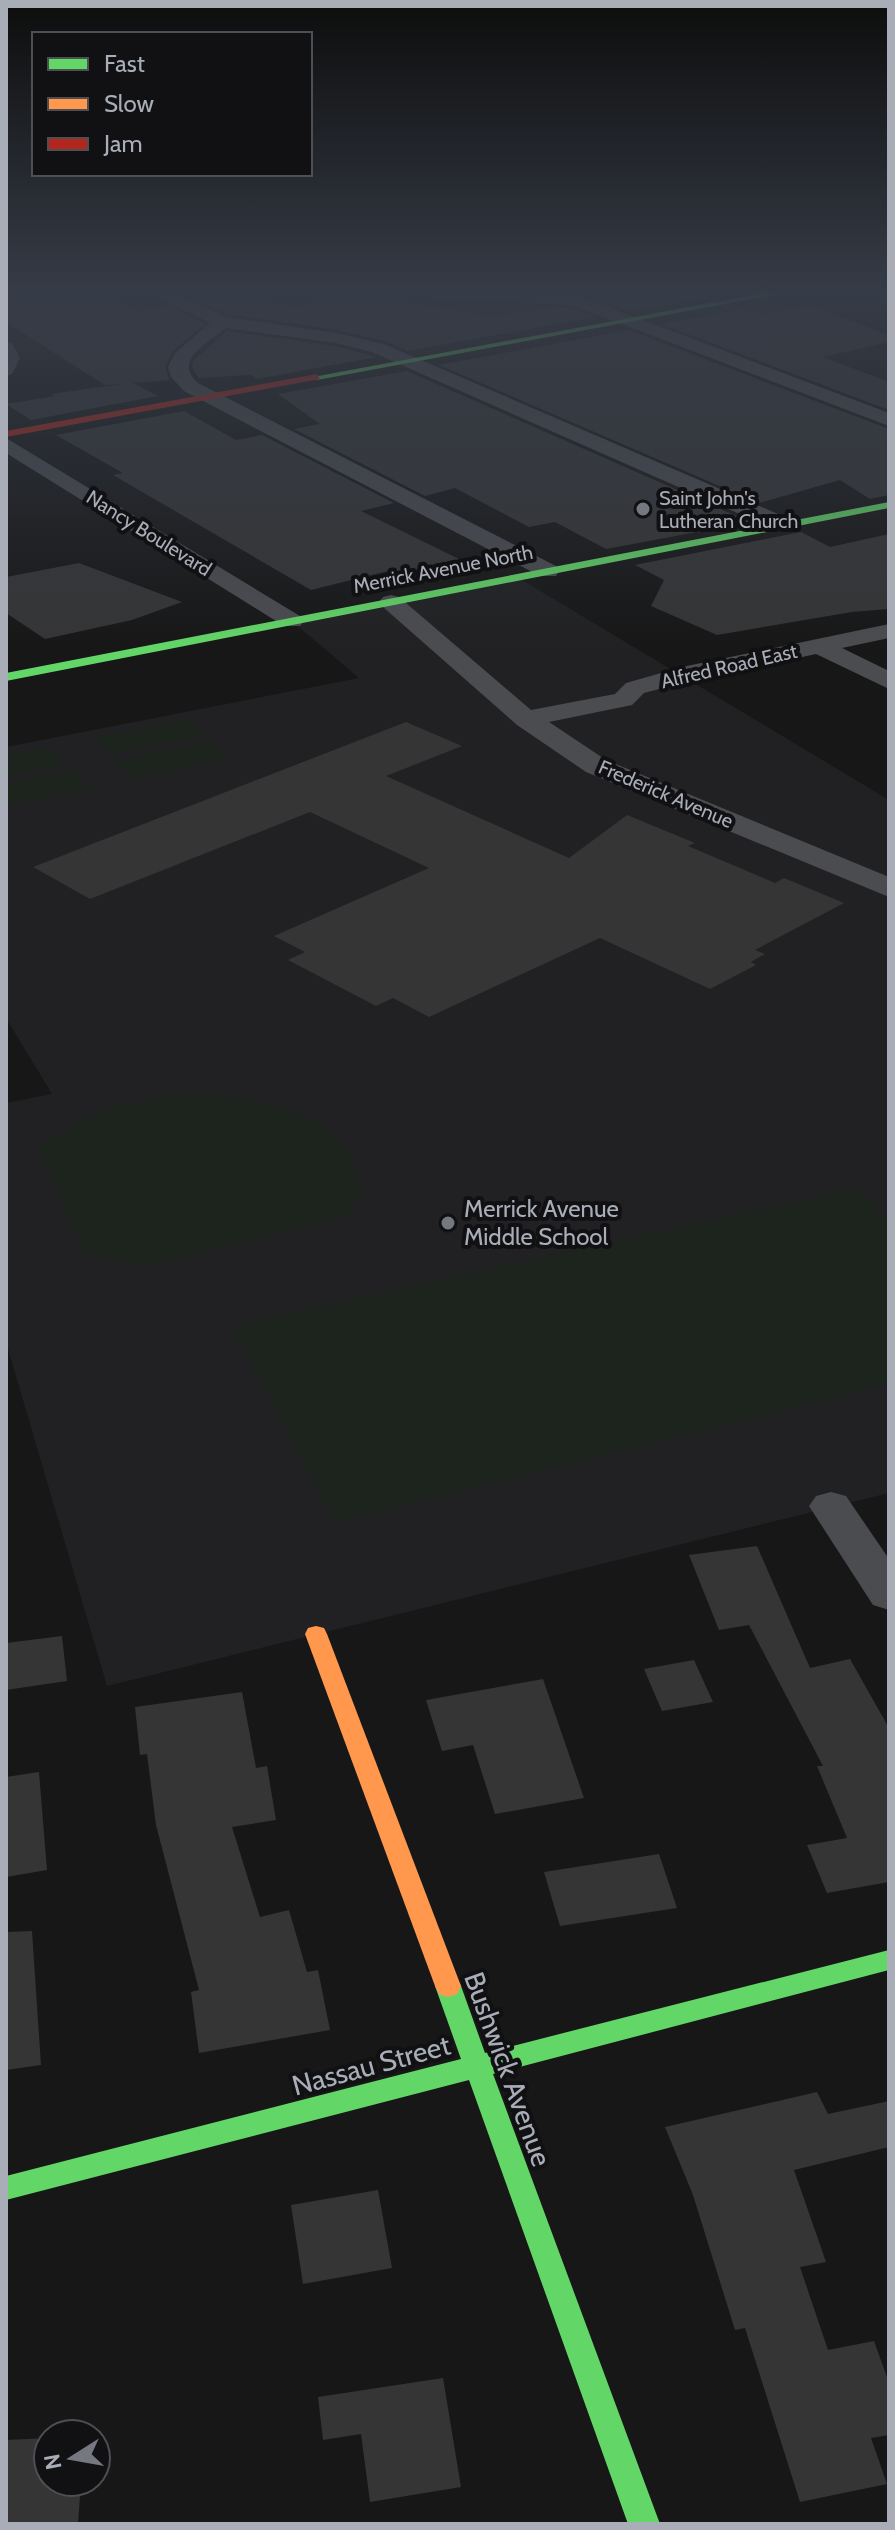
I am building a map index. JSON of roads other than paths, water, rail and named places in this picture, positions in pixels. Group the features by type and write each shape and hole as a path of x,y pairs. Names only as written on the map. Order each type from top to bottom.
{"street":[{"path":"6,434 133,411"},
{"path":"238,411 548,571"},
{"path":"523,411 784,525"},
{"path":"865,411 889,420"},
{"name":"Nancy Boulevard","path":"6,444 292,621"},
{"name":"Merrick Avenue North","path":"8,674 889,505"},
{"name":"Frederick Avenue","path":"391,602 526,719 596,766 889,888"},
{"name":"Alfred Road East","path":"526,719 623,700 635,688 682,675 889,631"},
{"path":"819,646 889,681"},
{"path":"831,1506 889,1594"},
{"name":"Bushwick Avenue","path":"316,1634 478,2066 644,2524"},
{"name":"Nassau Street","path":"6,2188 889,1960"}],"place":[{"name":"Saint John's Lutheran Church","path":"643,509"},
{"name":"Merrick Avenue Middle School","path":"448,1223"}]}
